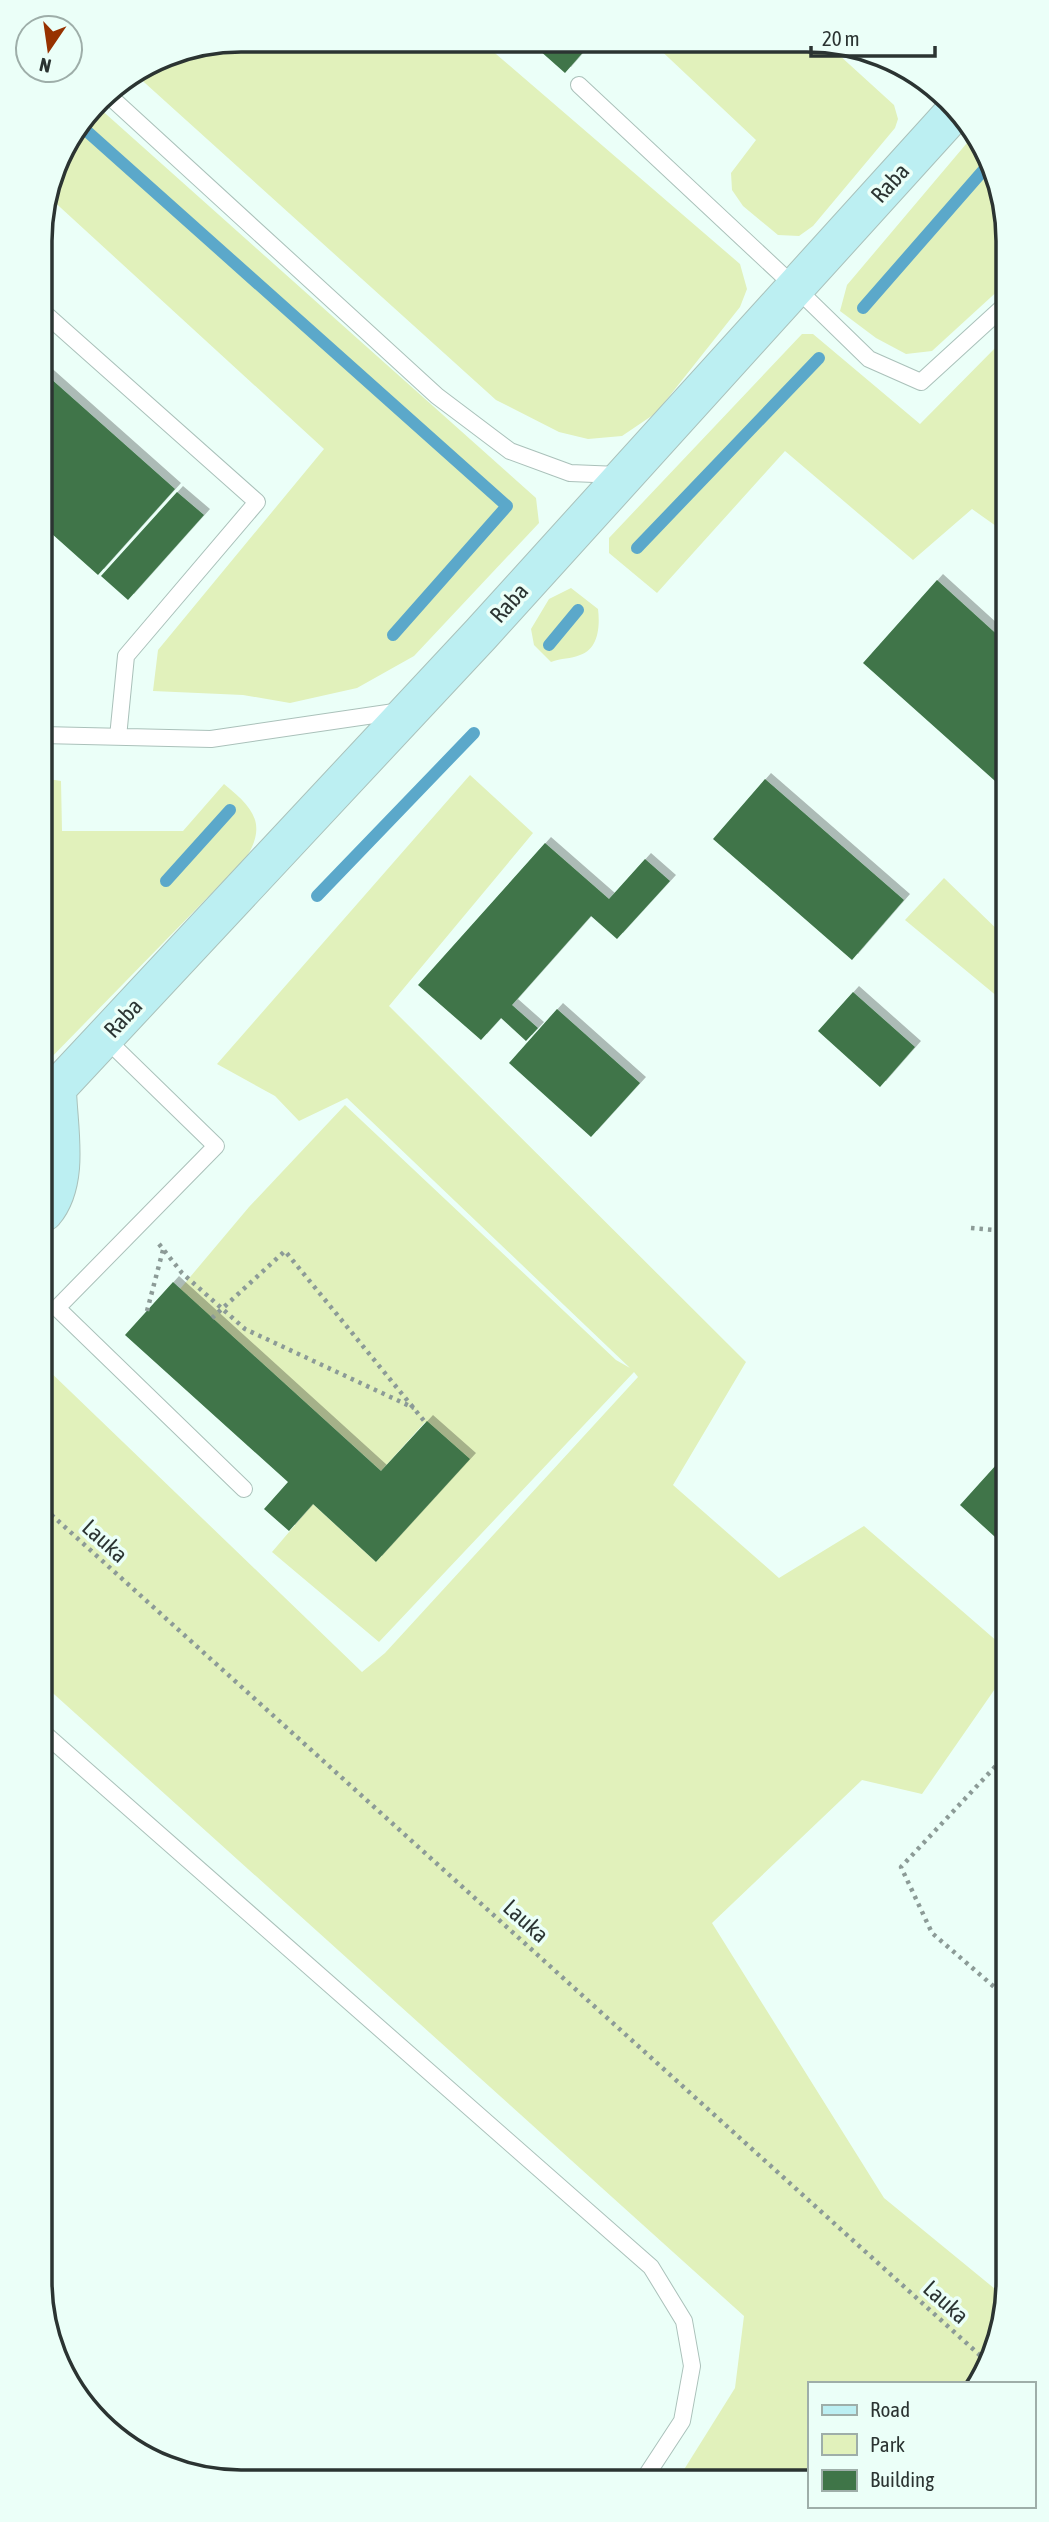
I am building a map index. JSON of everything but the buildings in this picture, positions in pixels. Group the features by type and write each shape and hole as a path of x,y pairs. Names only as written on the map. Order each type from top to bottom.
{"street":[{"name":"Raba","path":"53,1093 410,710 949,117"},
{"name":"Raba","path":"53,1117 59,1170 53,1202"}],"lane":[{"path":"579,85 869,359 921,382 996,313"},
{"path":"115,101 437,396 509,450 570,473 625,475"},
{"path":"53,321 257,502 126,656 118,737"},
{"path":"53,735 211,739 410,710"},
{"path":"105,1038 216,1146 57,1308 244,1489"},
{"path":"52,1740 651,2267 684,2321 692,2366 681,2421 650,2470"}],"path":[{"path":"141,1222 182,1273 245,1329 414,1408"},
{"path":"971,1228 996,1230"},
{"path":"147,1311 163,1250"},
{"path":"212,1318 285,1251 425,1422"},
{"name":"Lauka","path":"52,1516 981,2356"},
{"path":"996,1766 901,1867 932,1933 996,1988"}],"green space":[{"path":"241,52 494,52 740,264 747,289 740,307 656,413 622,436 588,439 559,432 496,400 142,81 192,59"},
{"path":"663,52 808,52 839,55 894,105 898,119 895,128 813,226 799,236 778,235 743,206 732,190 731,173 756,140"},
{"path":"104,112 536,498 539,523 414,656 357,688 290,703 243,695 153,691 158,650 324,449 56,204 72,158"},
{"path":"968,142 982,169 995,217 996,292 932,351 906,354 876,338 840,311 847,285"},
{"path":"802,334 813,334 920,424 996,347 996,526 972,509 913,560 785,451 657,593 609,553 609,538"},
{"path":"571,588 598,609 597,636 586,652 551,662 534,645 531,629 549,599"},
{"path":"470,775 533,833 389,1006 746,1362 673,1485 779,1578 864,1526 996,1640 996,1687 922,1794 862,1780 712,1923 884,2198 996,2290 993,2318 986,2341 966,2382 808,2382 808,2470 684,2470 735,2388 744,2316 52,1693 52,1374 362,1672 385,1653 638,1377 634,1372 379,1642 272,1552 313,1504 376,1562 469,1459 425,1422 381,1471 180,1289 249,1207 345,1105 616,1360 630,1368 347,1098 299,1121 275,1096 217,1064"},
{"path":"53,780 61,781 62,831 183,831 224,784 242,800 254,817 256,835 246,858 53,1056"},
{"path":"944,878 996,928 996,995 905,920"}],"waterway":[{"path":"88,132 507,506 393,635"},
{"path":"863,308 983,171"},
{"path":"637,548 819,358"},
{"path":"549,645 578,610"},
{"path":"317,896 474,733"},
{"path":"166,881 230,810"}]}
